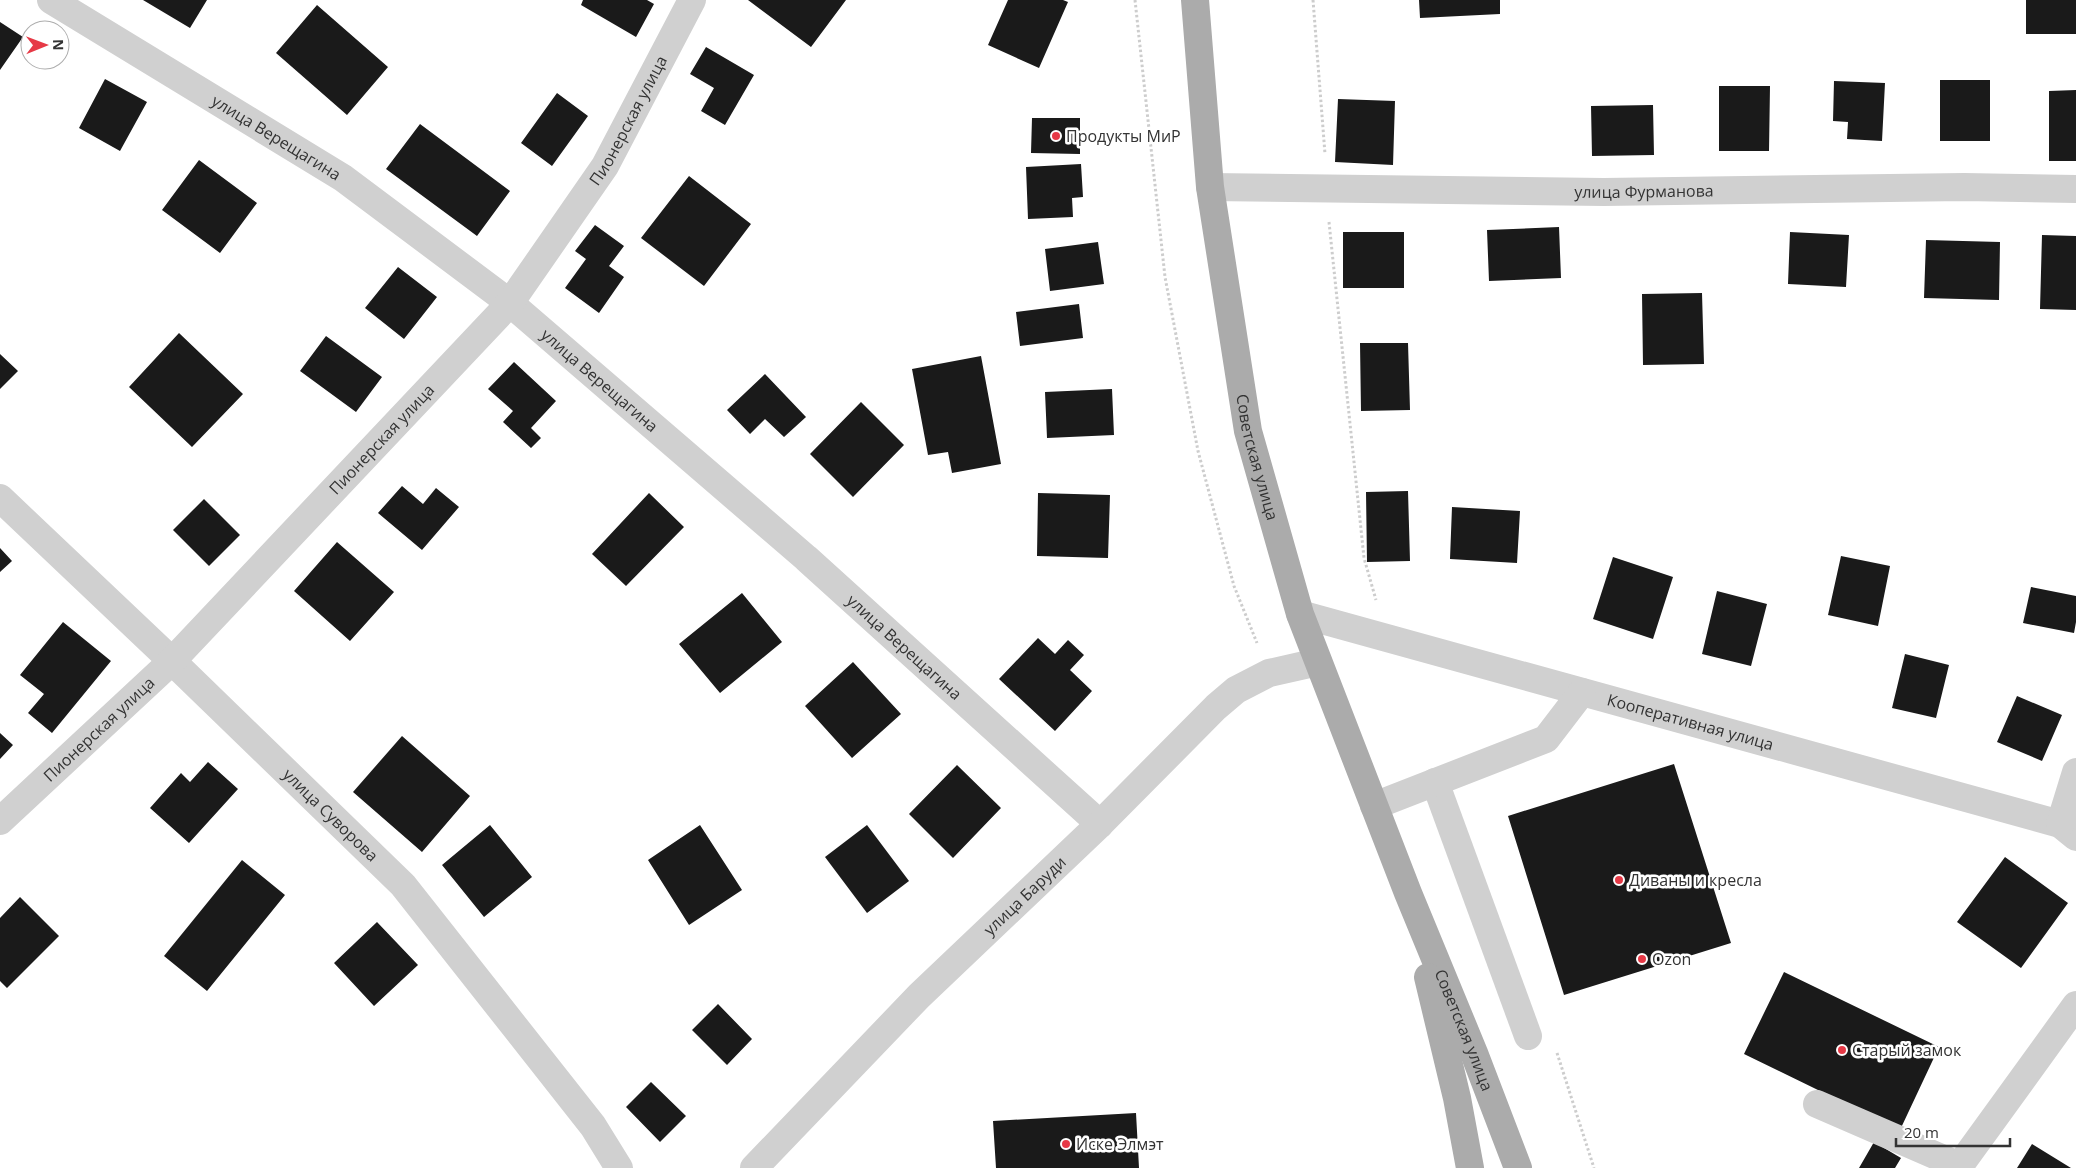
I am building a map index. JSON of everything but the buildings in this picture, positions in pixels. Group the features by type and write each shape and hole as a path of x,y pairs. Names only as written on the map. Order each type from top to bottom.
{"main road":[{"name":"Советская улица","path":"1195,0 1210,187 1248,431 1300,614 1408,893 1474,1053 1518,1168"},
{"name":"Советская улица","path":"1408,893 1457,1098 1470,1168"}],"street":[{"name":"улица Верещагина","path":"51,0 343,178 510,303 806,558 1100,824"},
{"name":"Пионерская улица","path":"0,822 172,661 510,303 605,166 692,0"},
{"name":"улица Фурманова","path":"1210,187 1604,192 1964,187 2076,189"},
{"name":"улица Суворова","path":"0,498 172,661 403,885 593,1126 619,1168"},
{"name":"Кооперативная улица","path":"1300,614 2068,830"},
{"name":"улица Баруди","path":"754,1168 919,996 1100,824 1216,707 1236,690 1269,673 1318,662"},
{"path":"1374,806 1546,739 1582,692"},
{"path":"2068,830 2076,772"},
{"path":"1435,782 1528,1036"},
{"path":"1817,1104 1959,1167 2076,1005"}],"path":[{"path":"1135,0 1165,277 1198,451 1234,586 1269,673"},
{"path":"1313,0 1325,164 1325,189 1364,558 1386,638"},
{"path":"1555,1048 1594,1168"}],"place":[{"name":"Продукты МиР","path":"1056,136"},
{"name":"Диваны и кресла","path":"1619,880"},
{"name":"Ozon","path":"1642,959"},
{"name":"Старый замок","path":"1842,1050"},
{"name":"Иске Элмэт","path":"1066,1144"}]}
